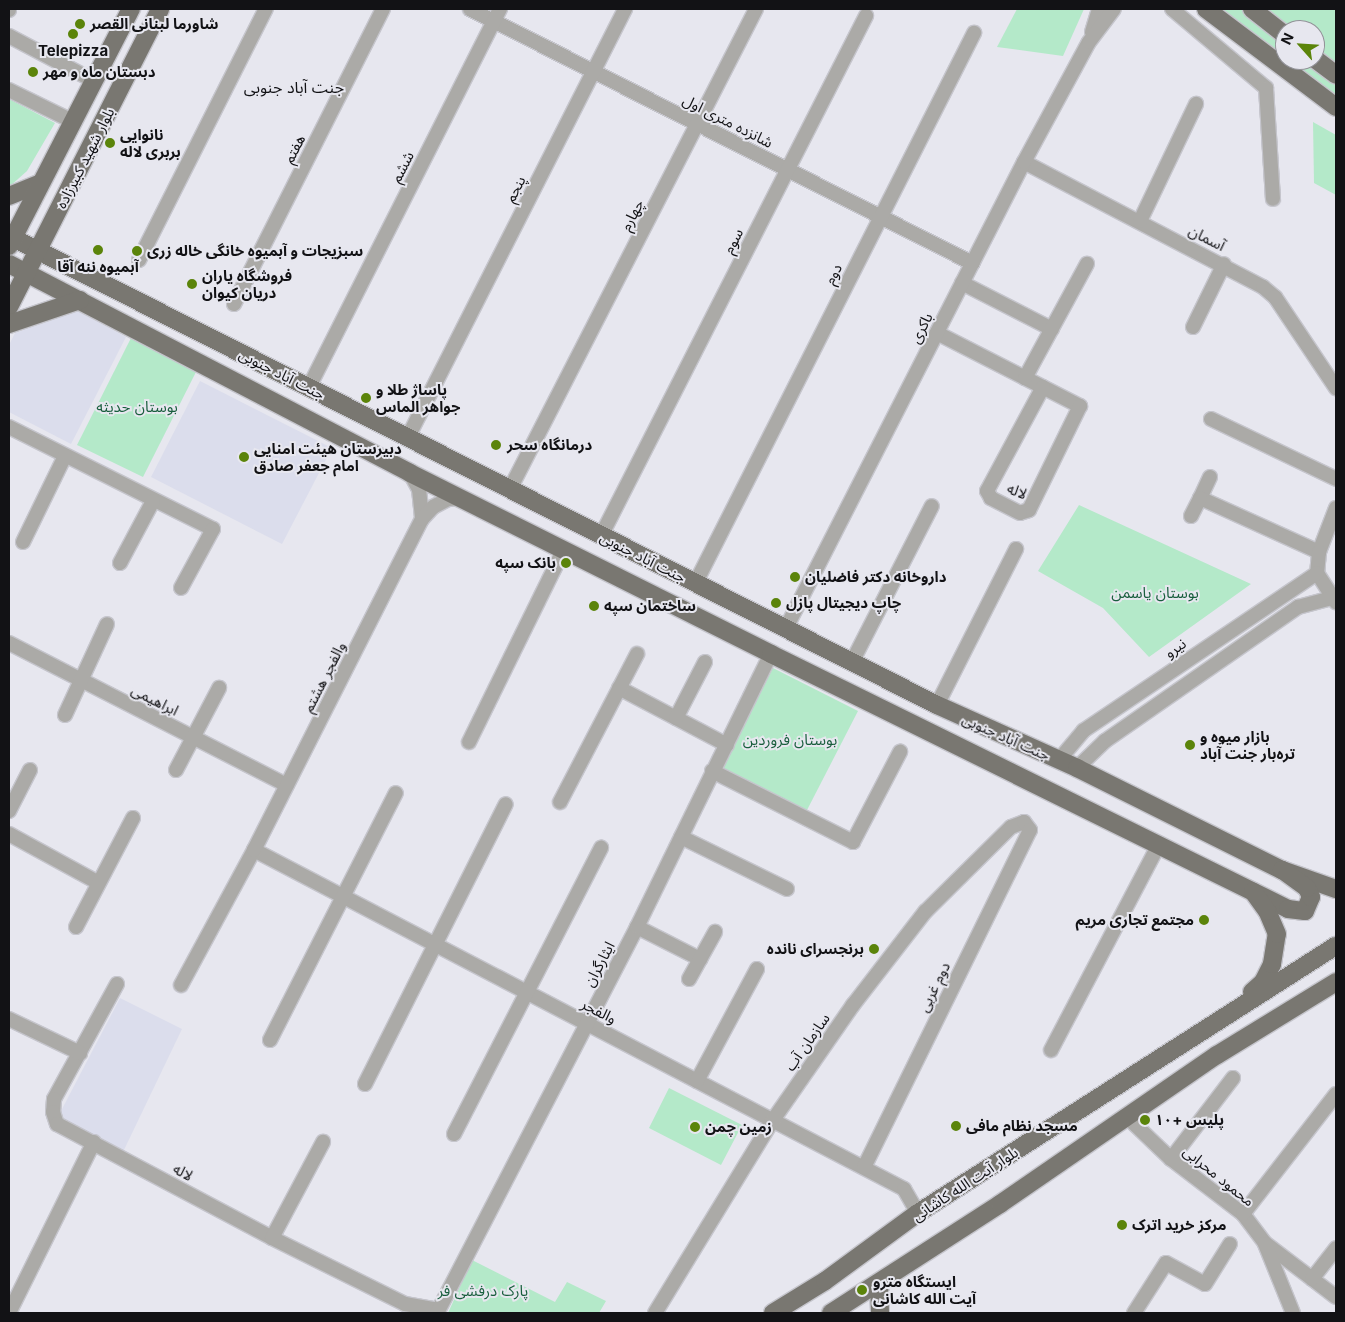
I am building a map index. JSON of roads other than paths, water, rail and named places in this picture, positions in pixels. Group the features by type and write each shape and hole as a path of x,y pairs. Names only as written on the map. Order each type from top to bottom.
{"main road":[{"name":"بلوار شهید کبیرزاده","path":"10,240 131,9"},
{"name":"بلوار شهید کبیرزاده","path":"9,307 160,9"},
{"path":"1206,9 1336,108"},
{"path":"1252,9 1275,27"},
{"path":"1325,67 1336,75"},
{"path":"9,196 38,184"},
{"name":"جنت آباد جنوبی","path":"9,264 410,473 771,654 1250,888 1288,909 1305,911 1311,896 1307,888 1282,870 1077,768 937,706 38,250 10,240"},
{"path":"9,324 80,300"},
{"path":"1282,870 1336,889"},
{"path":"1212,1024 1257,988 1272,964 1277,934 1261,901 1250,888"},
{"name":"بلوار آیت الله کاشانی","path":"773,1313 825,1281 918,1213 1336,946"},
{"path":"831,1313 1127,1118 1217,1055 1336,982"},
{"path":"879,1283 880,1313"}],"street":[{"path":"139,260 266,9"},
{"name":"هفتم","path":"234,304 383,9"},
{"name":"شانزده متری اول","path":"470,9 497,15 594,71 972,263"},
{"name":"پنجم","path":"408,438 625,9"},
{"name":"چهارم","path":"510,489 756,9"},
{"name":"باکری","path":"1089,42 1099,9"},
{"name":"باکری","path":"785,630 1024,162 1089,42 1114,9"},
{"path":"1172,9 1266,88 1273,199"},
{"name":"ششم","path":"309,387 497,15"},
{"name":"سوم","path":"601,536 866,16"},
{"name":"دوم","path":"695,584 974,33"},
{"path":"9,36 94,81"},
{"path":"9,90 72,121"},
{"path":"1140,221 1196,104"},
{"name":"آسمان","path":"1024,162 1224,264 1270,292 1336,388"},
{"path":"1025,378 1087,264"},
{"path":"1193,326 1224,264"},
{"path":"962,283 1052,329"},
{"name":"لاله","path":"937,333 1043,387 1080,406 1029,510 1020,513 991,498 987,491 1043,387"},
{"path":"1211,419 1336,479"},
{"path":"9,427 153,501 213,529 181,588"},
{"path":"23,542 65,456"},
{"path":"410,473 419,489 422,519"},
{"path":"1191,516 1210,477"},
{"path":"422,519 433,507 448,499 461,498"},
{"path":"1200,498 1319,552"},
{"path":"120,563 153,501"},
{"path":"852,662 932,506"},
{"path":"1077,768 1105,741 1298,606 1334,600 1317,572 1319,552 1336,508"},
{"name":"والفجر هشتم","path":"254,850 422,519"},
{"path":"937,706 1016,549"},
{"path":"469,742 564,550"},
{"name":"نیرو","path":"1059,760 1084,731 1200,650 1317,572"},
{"path":"65,716 107,624"},
{"name":"ابراهیمی","path":"9,643 287,785"},
{"path":"1200,650 1212,665"},
{"path":"560,802 637,654"},
{"name":"ایثارگران","path":"438,1311 637,927 771,654"},
{"path":"676,718 705,662"},
{"path":"176,770 219,688"},
{"path":"619,688 727,745"},
{"path":"712,771 853,842 900,752"},
{"path":"9,812 30,770"},
{"path":"270,1040 396,793"},
{"path":"365,1084 437,945 506,804"},
{"path":"76,928 133,818"},
{"name":"سازمان آب","path":"655,1313 773,1120 853,1005 925,912 1011,827 1024,822"},
{"name":"دوم غربی","path":"864,1167 1030,830 1024,822"},
{"path":"9,834 99,883"},
{"path":"681,837 787,889"},
{"path":"1051,1050 1159,844"},
{"path":"454,1134 601,848"},
{"path":"181,985 254,850"},
{"name":"والفجر","path":"254,850 864,1167 904,1189 918,1213"},
{"path":"637,927 700,959"},
{"path":"689,979 715,932"},
{"path":"697,1081 757,969"},
{"name":"لاله","path":"117,984 54,1099 52,1112 57,1124 272,1238 404,1304 438,1311"},
{"path":"9,1019 80,1053"},
{"path":"1171,1159 1233,1078"},
{"path":"1243,1214 1336,1094"},
{"name":"محمود محرابی","path":"1127,1118 1171,1159 1243,1214 1265,1243 1336,1297"},
{"path":"9,1313 94,1142"},
{"path":"272,1238 323,1142"},
{"path":"1265,1243 1292,1313"},
{"path":"1134,1313 1166,1263 1205,1284 1230,1244"},
{"path":"1312,1279 1336,1248"}],"place":[{"name":"شاورما لبنانی القصر","path":"80,24"},
{"name":"Telepizza","path":"73,34"},
{"name":"دبستان ماه و مهر","path":"33,72"},
{"name":"نانوایی بربری لاله","path":"110,143"},
{"name":"آبمیوه ننه آقا","path":"98,250"},
{"name":"سبزیجات و آبمیوه خانگی خاله زری","path":"137,251"},
{"name":"فروشگاه یاران دریان کیوان","path":"192,284"},
{"name":"پاساژ طلا و جواهر الماس","path":"366,398"},
{"name":"درمانگاه سحر","path":"496,445"},
{"name":"دبیرستان هیئت امنایی امام جعفر صادق","path":"244,457"},
{"name":"بانک سپه","path":"566,563"},
{"name":"داروخانه دکتر فاضلیان","path":"795,577"},
{"name":"چاپ دیجیتال پازل","path":"776,603"},
{"name":"ساختمان سپه","path":"594,606"},
{"name":"بازار میوه و تره‌بار جنت آباد","path":"1190,745"},
{"name":"مجتمع تجاری مریم","path":"1204,920"},
{"name":"برنجسرای نانده","path":"874,949"},
{"name":"پلیس +۱۰","path":"1145,1120"},
{"name":"مسجد نظام مافی","path":"956,1126"},
{"name":"زمین چمن","path":"695,1127"},
{"name":"مرکز خرید اترک","path":"1122,1225"},
{"name":"ایستگاه مترو آیت الله کاشانی","path":"862,1290"}],"district":[{"name":"جنت‌ آباد جنوبی","path":"294,87"}],"park label":[{"name":"بوستان حدیثه","path":"137,407"},
{"name":"بوستان یاسمن","path":"1155,593"},
{"name":"بوستان فروردین","path":"790,740"},
{"name":"پارک درفشی فر","path":"483,1291"}]}
